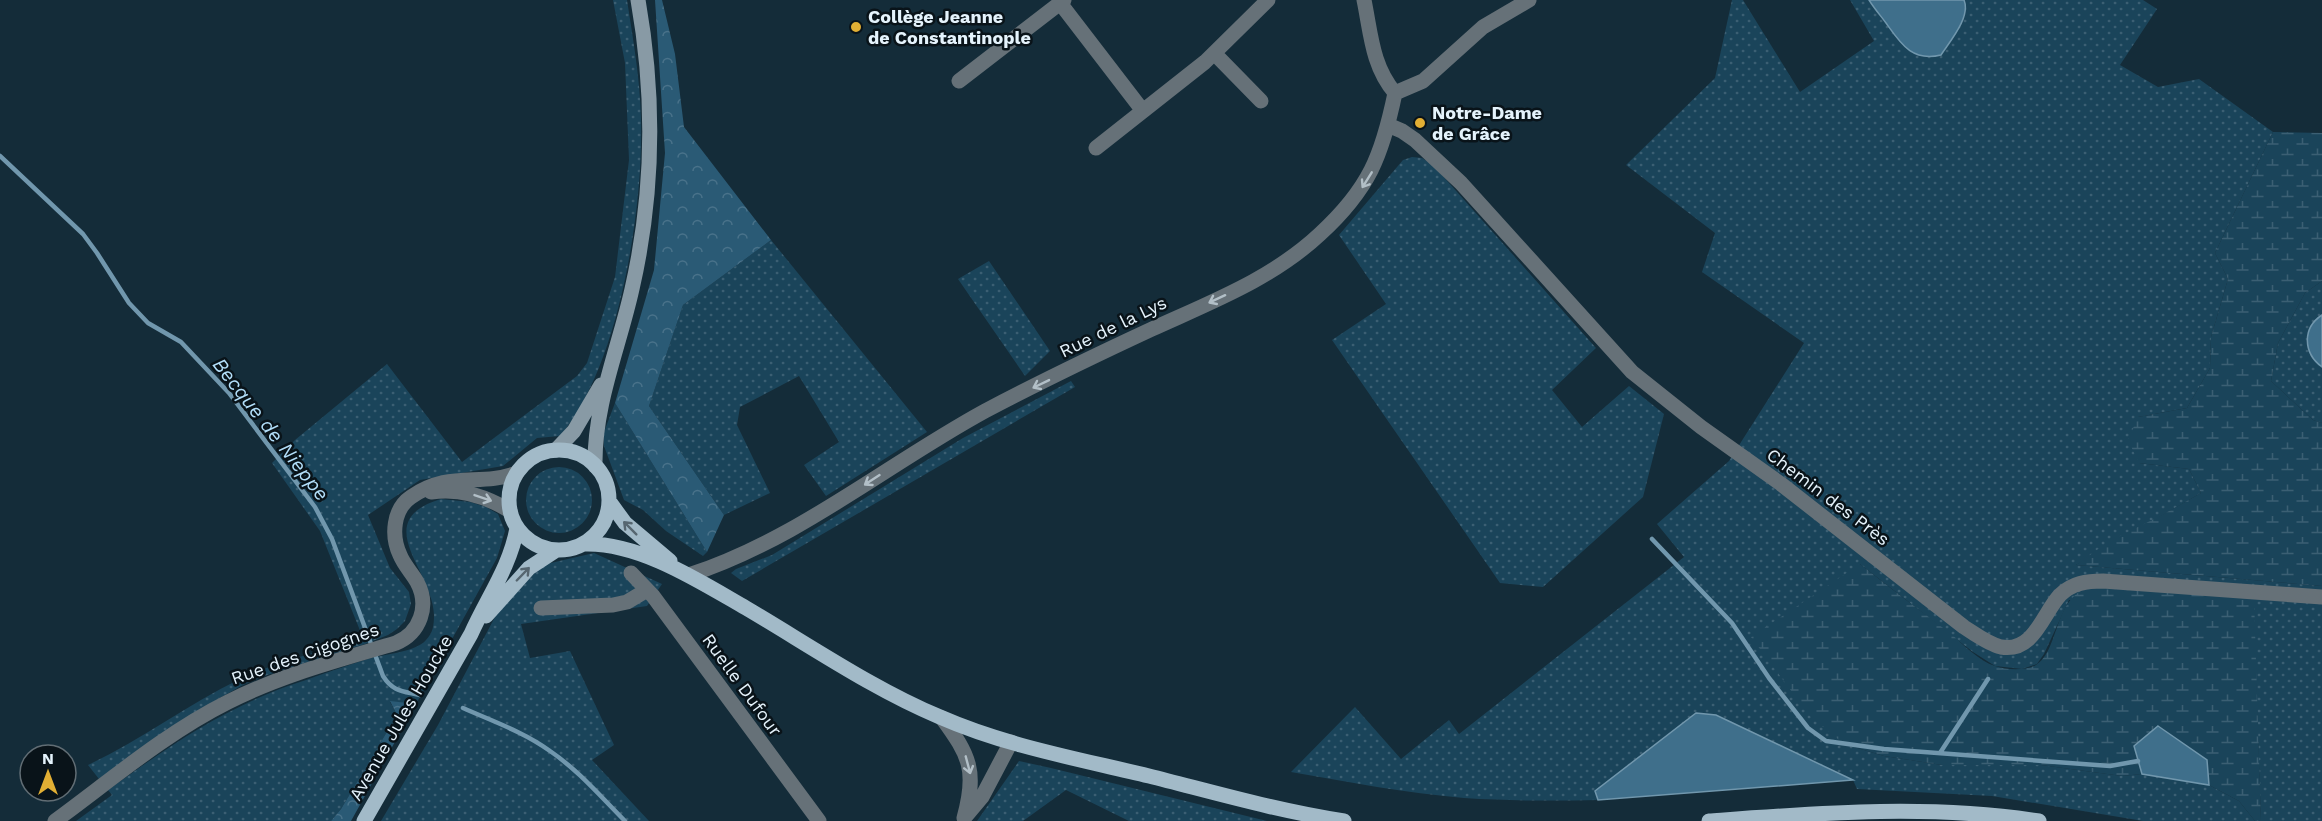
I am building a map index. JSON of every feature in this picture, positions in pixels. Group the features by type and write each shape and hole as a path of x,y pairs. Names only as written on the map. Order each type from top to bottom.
{"main road":[{"path":"595,466 596,432 607,374 626,314 637,268 649,181 650,95 647,56 638,0"},
{"path":"607,374 574,431 556,450 534,457 517,472 510,488 510,511 517,528 533,544 555,550 567,550 584,544 604,544 621,548 689,575"},
{"path":"556,450 580,455 595,466 607,484 609,501 604,523 597,533 584,544"},
{"path":"609,501 625,523 643,541 689,575 890,693 942,718 1011,742 1280,808 1344,821"},
{"name":"Avenue Jules Houcke","path":"364,821 471,634 508,561 517,528"},
{"name":"Avenue Jules Houcke","path":"471,634 529,567 555,550"},
{"path":"1709,821 1892,811 1956,813 2039,821"}],"street":[{"path":"1096,148 1214,53 1268,0"},
{"path":"1364,0 1378,68 1384,81 1395,93 1423,81 1483,27 1529,0"},
{"path":"959,81 1062,1 1143,111"},
{"path":"1214,53 1261,101"},
{"name":"Rue de la Lys","path":"689,575 725,562 793,529 915,452 986,411 1266,275 1312,241 1356,196 1367,181 1377,161 1395,93"},
{"name":"Chemin des Près","path":"1388,125 1415,140 1461,183 1632,372 1701,427 1775,479 1955,620 1990,643 2003,648 2018,646 2025,642 2036,632 2060,596 2086,581 2103,580 2322,597"},
{"path":"413,495 443,482 494,478 517,472"},
{"path":"413,495 456,492 490,500 510,511"},
{"name":"Rue des Cigognes","path":"56,821 158,746 213,710 260,687 402,641 414,632 422,611 420,589 399,553 395,536 398,512 406,500 413,495"},
{"name":"Ruelle Dufour","path":"631,573 647,590 819,821"},
{"path":"541,608 613,605 627,602 647,590"},
{"path":"942,718 963,750 971,772 970,793 963,819"},
{"path":"963,819 982,797 1011,742"}],"green space":[{"path":"613,0 627,0 636,59 641,118 638,196 624,285 598,370 581,406 560,436 537,438 503,466 420,480 368,515 390,568 409,592 411,604 405,621 397,629 365,644 267,675 243,685 218,699 99,779 88,765 127,745 202,699 240,679 270,667 363,638 320,531 272,463 295,440 387,364 462,462 577,376 587,363 615,277 629,160 625,63"},
{"path":"655,0 662,0 675,54 684,127 771,240 683,305 649,406 724,515 707,552 615,403 654,270 665,153"},
{"path":"1732,0 1743,0 1800,92 1874,41 1850,0 2143,0 2157,9 2120,65 2158,87 2199,79 2273,132 2215,253 2228,279 2211,337 2210,368 2187,408 2138,417 2139,463 2189,469 2201,493 2076,565 2322,586 2322,821 2261,821 2253,598 2069,600 2044,654 2037,664 2022,669 1995,666 1973,652 1860,564 1844,744 1884,756 1942,765 2041,765 2122,776 2142,774 2209,785 2239,801 2255,821 2143,821 1992,796 1857,789 1853,780 1716,715 1696,713 1596,791 1598,800 1531,801 1442,796 1291,772 1355,707 1401,759 1449,720 1459,734 1684,557 1657,524 1729,461 1804,343 1702,272 1715,233 1626,165 1715,78"},
{"path":"2273,132 2322,133 2322,281 2305,293 2278,343 2271,381 2313,420 2322,423 2322,586 2076,565 2108,542 2201,493 2189,469 2139,463 2128,440 2138,417 2187,408 2210,368 2211,337 2228,279 2215,253"},
{"path":"1412,157 1422,158 1433,165 1596,348 1552,390 1582,427 1629,386 1664,414 1643,497 1543,587 1500,583 1332,340 1386,304 1339,235 1403,160"},
{"path":"771,240 927,432 826,496 804,465 839,442 799,376 740,407 737,425 770,493 724,515 649,406 683,305"},
{"path":"989,261 1050,351 1025,376 958,279"},
{"path":"2322,281 2322,423 2313,420 2271,381 2278,343 2305,293"},
{"path":"1071,381 1075,387 742,581 731,573 772,555 963,438"},
{"path":"615,403 707,552 703,556 666,531 643,510 624,500 604,446 604,432"},
{"path":"553,467 565,467 583,476 590,487 592,500 590,513 583,524 572,531 553,533 540,528 531,519 526,506 526,494 531,481 540,472"},
{"path":"441,499 470,502 498,514 505,531 497,558 416,704 390,702 397,715 341,809 331,821 76,821 112,795 108,790 156,756 226,713 278,690 330,671 371,658 408,650 426,640 432,632 434,622 431,598 406,534 409,520 420,508"},
{"path":"594,553 662,584 647,606 521,624 530,658 570,651 614,745 592,760 649,821 381,821 438,725 496,615 542,565"},
{"path":"1860,564 1951,634 1977,657 1989,664 2010,669 2032,667 2044,658 2064,610 2080,592 2092,588 2254,598 2261,821 2255,821 2239,801 2209,785 2207,760 2134,746 2142,774 2122,776 2041,765 1942,765 1884,756 1844,744 1810,716 1751,637"},
{"path":"390,701 416,704 351,821 331,821 341,809 397,715"},
{"path":"1019,761 1267,821 1129,821 1066,790 1023,821 977,821"}],"shaded area":[{"path":"1869,0 1964,0 1965,14 1941,55 1922,56 1908,50 1902,44"},
{"path":"2322,315 2322,367 2311,355 2307,341 2308,333 2315,320"},
{"path":"1696,713 1716,715 1853,780 1598,800 1595,791"},
{"path":"2158,726 2207,760 2209,785 2142,774 2134,746"}],"waterway":[{"name":"Becque de Nieppe","path":"0,156 83,234 129,303 148,323 181,342 229,393 315,507 332,539 383,676 395,688 420,695"},
{"path":"1652,539 1732,623 1769,678 1808,728 1826,741 1884,749 2110,766 2138,761"},
{"path":"1940,753 1988,679"},
{"name":"Becque de Nieppe","path":"463,708 519,732 540,744 580,775 625,821"}],"place":[{"name":"Collège Jeanne de Constantinople","path":"856,27"},
{"name":"Notre-Dame de Grâce","path":"1420,123"}]}
